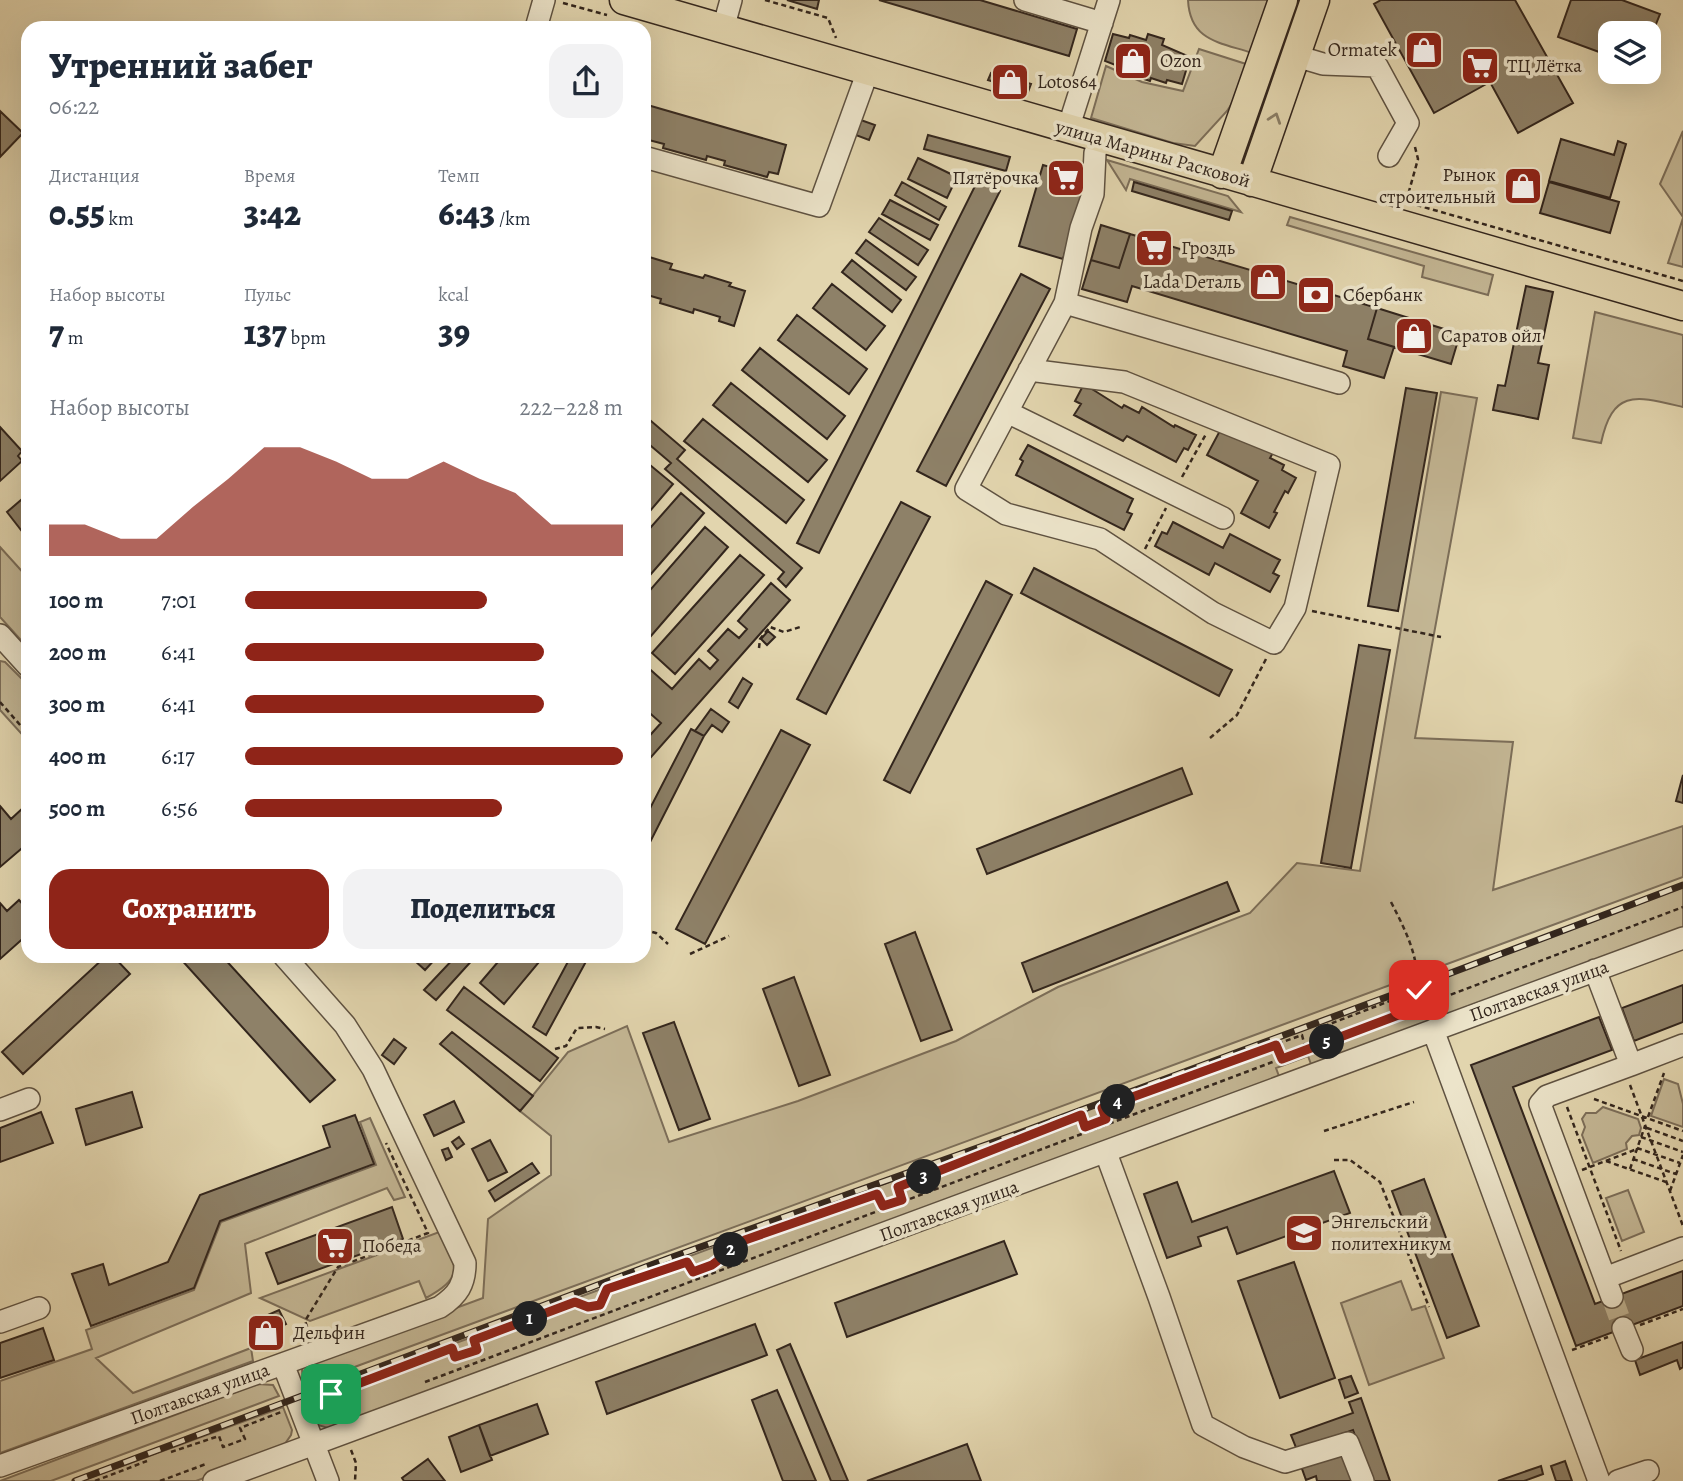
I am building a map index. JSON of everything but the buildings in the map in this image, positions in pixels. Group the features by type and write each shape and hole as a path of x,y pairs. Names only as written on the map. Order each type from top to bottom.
{"main road":[{"name":"улица Марины Расковой","path":"624,0 1683,306"},
{"path":"1223,174 1283,0"},
{"path":"1252,183 1315,0"}],"street":[{"path":"538,21 544,0"},
{"path":"723,29 732,0"},
{"path":"1025,0 1102,23"},
{"path":"1068,130 1109,0"},
{"path":"1296,56 1323,64 1377,66 1408,123 1389,156"},
{"path":"651,159 819,206 868,71"},
{"path":"1030,370 1124,382 1329,465 1295,608 1274,643 1213,613 1100,539 1006,514 966,489 1065,303 1081,228 1093,194 1095,153 1100,138"},
{"path":"1065,303 1339,383"},
{"path":"1007,412 1223,518"},
{"path":"0,635 21,658"},
{"name":"Полтавская улица","path":"212,1472 1106,1153 1683,938"},
{"name":"Полтавская улица","path":"0,1466 440,1307 453,1298 460,1288 465,1278 465,1263 373,1069 345,1025 290,963"},
{"path":"1595,970 1627,1066"},
{"path":"1433,1030 1599,1481"},
{"path":"1682,1050 1627,1066 1542,1100 1541,1108 1608,1288 1628,1269 1683,1248"},
{"path":"0,1110 29,1099"},
{"path":"1106,1153 1203,1425 1244,1447 1285,1462 1348,1443 1363,1481"},
{"path":"0,1322 38,1308"},
{"path":"1623,1328 1632,1350"},
{"path":"283,1364 328,1481"},
{"path":"1618,1481 1648,1471"}],"path":[{"path":"765,0 828,18 835,38 848,42"},
{"path":"1408,123 1418,159 1406,202 1683,281"},
{"path":"1295,608 1441,637"},
{"path":"758,648 770,627 784,632 800,627"},
{"path":"1210,738 1237,715 1274,643"},
{"path":"0,702 21,726"},
{"path":"1391,902 1406,931 1418,969 1417,1008"},
{"path":"426,1382 1683,907"},
{"path":"651,932 668,944"},
{"path":"690,954 729,936"},
{"path":"171,1452 219,1436 223,1447 245,1439 240,1428 299,1405 452,1348 455,1357 477,1350 474,1340 575,1302 588,1307 600,1305 607,1289 687,1262 693,1272 712,1265 745,1240 877,1194 883,1206 902,1200 898,1187 1081,1115 1085,1127 1096,1123 1106,1119 1102,1108 1302,1035 1305,1047 1316,1043 1326,1039 1322,1027 1429,986"},
{"path":"555,1049 566,1046 577,1028 605,1029"},
{"path":"1276,1045 1282,1059"},
{"path":"1627,1066 1642,1116 1683,1226"},
{"path":"1648,1118 1665,1070"},
{"path":"1591,1098 1683,1131"},
{"path":"1324,1131 1414,1102"},
{"path":"1567,1107 1628,1269"},
{"path":"1630,1169 1646,1127"},
{"path":"1646,1127 1683,1141"},
{"path":"355,1481 356,1463 305,1321 338,1267 428,1233 383,1135"},
{"path":"1641,1137 1683,1153 1670,1191"},
{"path":"1566,1176 1637,1149 1680,1163"},
{"path":"1633,1159 1676,1174"},
{"path":"1334,1160 1350,1160 1380,1182 1429,1307"},
{"path":"1606,1161 1666,1182"},
{"path":"310,1435 342,1424"},
{"path":"95,1481 147,1461"},
{"path":"160,1481 212,1472"}],"shaded area":[{"path":"1188,0 1270,0 1252,53 1208,38 1200,32 1190,14"},
{"path":"1296,0 1307,0 1268,114 1251,139 1258,108"},
{"path":"1199,49 1246,64 1236,97 1195,146 1173,143 1091,118 1106,66 1142,82 1183,91"},
{"path":"1683,131 1683,217 1660,184"},
{"path":"1107,160 1228,196 1241,212 1130,179 1126,190"},
{"path":"1290,217 1493,275 1488,295 1422,277 1424,266 1287,225"},
{"path":"1683,218 1683,267 1668,263"},
{"path":"1595,312 1683,335 1683,407 1652,400 1629,400 1612,413 1601,443 1573,438"},
{"path":"1441,392 1477,398 1415,738 1513,742 1493,890 1683,826 1683,877 303,1386 302,1369 310,1362 483,1298 488,1219 551,1175 551,1136 520,1111 568,1052 627,1026 669,1142 798,1101 956,1041 1058,987 1250,913 1297,863 1360,871"},
{"path":"0,547 21,570 21,640 0,617"},
{"path":"0,661 5,662 21,678 21,733 0,710"},
{"path":"1683,887 1683,928 1312,1067 1308,1056 1276,1068 1280,1079 328,1428 318,1425 308,1398"},
{"path":"1664,1079 1678,1084 1683,1104 1683,1127 1651,1116"},
{"path":"1603,1107 1638,1119 1641,1128 1639,1135 1632,1136 1626,1143 1627,1149 1593,1163 1582,1135 1585,1127 1582,1119 1586,1113 1596,1113"},
{"path":"370,1118 405,1197 394,1200 387,1188 245,1244 251,1293 96,1358 133,1393 251,1348 253,1361 0,1453 0,1381 92,1349 86,1330 194,1290 221,1222 376,1165 360,1122"},
{"path":"1628,1190 1644,1232 1622,1241 1606,1198"},
{"path":"442,1231 454,1270 447,1284 426,1298 419,1281 310,1321 260,1298"},
{"path":"1401,1281 1412,1310 1425,1306 1444,1358 1369,1385 1341,1303"},
{"path":"257,1384 273,1385 279,1396 51,1481 0,1481"},
{"path":"283,1407 292,1430 282,1448 196,1481 81,1481"}],"tunnel":[{"path":"1612,1297 1623,1328"}],"railway":[{"path":"75,1481 667,1259 1022,1132 1683,885"}],"place":[{"name":"Ormatek","path":"1424,50"},
{"name":"Ozon","path":"1133,61"},
{"name":"ТЦ Лётка","path":"1480,66"},
{"name":"Lotos64","path":"1010,82"},
{"name":"Пятёрочка","path":"1066,178"},
{"name":"Рынок строительный","path":"1523,186"},
{"name":"Гроздь","path":"1154,248"},
{"name":"Lada Dеталь","path":"1268,282"},
{"name":"Сбербанк","path":"1316,295"},
{"name":"Саратов ойл","path":"1414,336"},
{"name":"Энгельский политехникум","path":"1304,1233"},
{"name":"Победа","path":"335,1246"},
{"name":"Дельфин","path":"266,1333"}],"route":[{"path":"331,1394 452,1348 455,1357 477,1350 474,1340 575,1302 588,1307 600,1305 607,1289 687,1262 693,1272 712,1265 745,1240 877,1194 883,1206 902,1200 898,1187 1081,1115 1085,1127 1106,1119 1102,1108 1276,1045 1282,1059 1417,1008 1419,990"}]}
